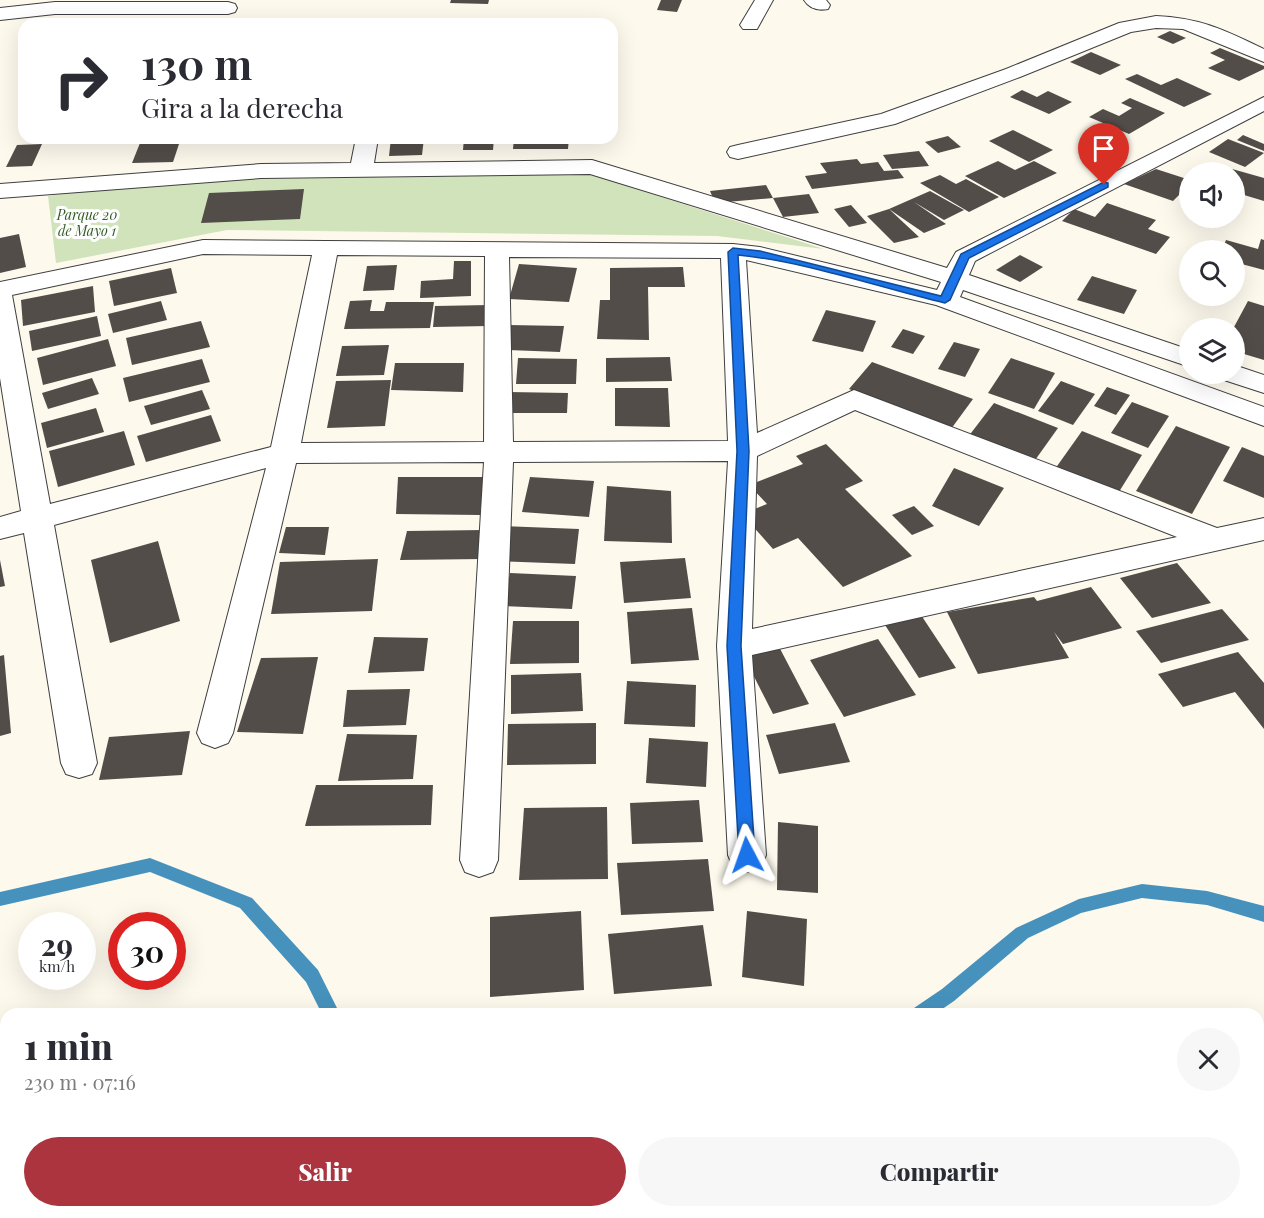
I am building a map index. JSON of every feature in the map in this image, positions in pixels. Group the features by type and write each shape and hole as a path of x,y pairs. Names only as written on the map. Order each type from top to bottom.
{"street":[{"path":"750,25 764,0"},
{"path":"0,14 57,4 228,8"},
{"path":"738,152 887,119 1013,73 1126,27 1156,22 1184,23 1205,29 1264,56"},
{"path":"950,290 964,257 1264,103"},
{"path":"362,171 366,144"},
{"path":"0,191 68,184 250,172 592,167 950,290 1264,417"},
{"path":"0,290 203,247 733,252 760,254 814,267 950,290 1179,355"},
{"path":"215,733 284,453 326,247"},
{"path":"479,860 499,452 497,249"},
{"path":"733,252 743,451 734,646 747,855"},
{"path":"0,297 79,763"},
{"path":"1245,378 1264,384"},
{"path":"0,528 284,453 743,451 854,399 1214,539"},
{"path":"734,646 1264,529"}],"green space":[{"name":"Parque 20 de Mayo 1","path":"586,173 824,249 717,236 227,230 56,263 48,196 86,190 251,179"}],"building":[{"path":"451,0 489,0 488,4 450,3"},
{"path":"661,0 682,0 677,12 657,10"},
{"path":"1170,31 1186,38 1173,44 1157,37"},
{"path":"1220,48 1264,66 1264,69 1239,81 1208,68 1225,60 1210,53"},
{"path":"1091,52 1121,65 1100,75 1070,62"},
{"path":"1137,74 1161,85 1177,78 1212,94 1184,107 1125,79"},
{"path":"1022,90 1037,97 1048,91 1072,102 1049,114 1010,97"},
{"path":"1130,98 1165,113 1129,134 1089,117 1103,109 1119,116 1132,108 1121,103"},
{"path":"1013,130 1053,150 1029,162 989,141"},
{"path":"1243,135 1264,144 1264,151 1237,140"},
{"path":"948,136 961,147 938,153 925,142"},
{"path":"1228,139 1264,153 1245,167 1245,162 1233,162 1209,152"},
{"path":"42,144 32,166 6,167 17,145"},
{"path":"140,144 179,144 173,162 132,163"},
{"path":"390,144 423,144 422,155 389,156"},
{"path":"464,144 494,144 493,150 463,150"},
{"path":"513,144 568,144 568,149 513,149"},
{"path":"919,151 929,166 892,169 883,155"},
{"path":"857,159 861,164 878,162 884,171 898,170 904,178 812,189 805,176 827,173 820,163"},
{"path":"998,161 1015,170 1034,161 1057,173 1004,198 965,176"},
{"path":"1156,169 1179,176 1179,195 1173,201 1124,184"},
{"path":"1245,173 1264,178 1264,201 1245,195"},
{"path":"940,175 956,184 966,179 999,197 969,212 920,183"},
{"path":"766,185 773,198 715,203 710,191"},
{"path":"304,189 300,219 201,223 209,193"},
{"path":"930,191 964,210 944,220 914,202 946,224 924,233 889,209"},
{"path":"809,194 819,213 783,217 773,198"},
{"path":"1107,203 1156,220 1148,229 1170,237 1156,254 1062,221 1074,209 1095,217"},
{"path":"851,205 867,223 849,227 834,209"},
{"path":"889,209 919,237 894,243 867,216"},
{"path":"19,234 26,267 0,273 0,238"},
{"path":"1261,239 1264,240 1264,270 1245,265 1245,245 1258,249"},
{"path":"1020,255 1043,267 1020,282 996,270"},
{"path":"454,261 471,261 471,296 420,298 421,281 453,279"},
{"path":"519,264 577,268 569,302 509,299"},
{"path":"397,265 394,290 363,291 367,266"},
{"path":"683,267 685,287 648,287 649,340 597,339 600,300 610,300 610,268"},
{"path":"171,268 177,293 114,306 109,281"},
{"path":"1092,276 1137,290 1124,314 1077,300"},
{"path":"93,286 95,312 23,326 21,300"},
{"path":"372,300 370,311 384,311 386,302 434,302 430,328 344,329 350,301"},
{"path":"161,301 167,320 113,333 108,314"},
{"path":"1248,301 1264,306 1264,360 1245,354 1245,318 1239,318"},
{"path":"489,305 488,326 433,327 435,306"},
{"path":"826,310 876,321 863,352 812,341"},
{"path":"97,316 101,336 32,351 29,331"},
{"path":"201,321 210,347 132,365 126,338"},
{"path":"509,325 564,326 560,352 505,350"},
{"path":"903,329 925,336 913,354 891,347"},
{"path":"108,339 116,366 43,385 37,358"},
{"path":"954,342 980,349 965,377 938,369"},
{"path":"389,345 384,375 336,376 342,346"},
{"path":"670,357 672,381 606,382 606,358"},
{"path":"518,358 577,359 576,384 516,384"},
{"path":"1011,358 1055,373 1034,409 988,393"},
{"path":"202,359 210,382 129,402 123,378"},
{"path":"872,362 973,399 951,429 849,389"},
{"path":"395,363 464,363 463,392 391,390"},
{"path":"92,378 99,394 48,409 42,393"},
{"path":"391,380 385,426 327,428 336,381"},
{"path":"1061,381 1095,394 1073,425 1038,411"},
{"path":"1107,387 1130,395 1116,415 1094,406"},
{"path":"615,388 668,388 670,427 615,426"},
{"path":"202,390 210,409 151,425 144,406"},
{"path":"509,392 568,393 567,413 507,413"},
{"path":"1132,402 1169,416 1148,448 1111,433"},
{"path":"994,403 1058,428 1033,463 968,437"},
{"path":"96,408 104,432 47,448 41,423"},
{"path":"211,415 221,441 146,462 137,436"},
{"path":"1176,426 1230,447 1192,514 1136,491"},
{"path":"124,431 135,465 58,487 49,451"},
{"path":"1082,431 1142,455 1117,495 1055,469"},
{"path":"826,444 863,481 845,489 912,556 843,587 798,538 773,549 742,514 767,504 749,485 803,464 796,456"},
{"path":"1242,447 1264,456 1264,498 1223,481"},
{"path":"954,468 1004,488 979,526 932,506"},
{"path":"398,477 484,477 480,515 396,514"},
{"path":"530,477 594,481 589,517 522,512"},
{"path":"607,486 671,491 672,543 604,541"},
{"path":"914,506 934,526 912,535 892,515"},
{"path":"503,526 579,529 575,564 497,561"},
{"path":"286,527 329,527 325,555 279,553"},
{"path":"484,530 483,559 400,560 407,531"},
{"path":"158,541 180,621 110,643 91,560"},
{"path":"685,558 691,598 624,603 620,562"},
{"path":"378,559 372,611 271,614 280,562"},
{"path":"0,560 5,586 0,587"},
{"path":"1177,563 1211,603 1152,618 1120,578"},
{"path":"510,573 576,576 572,609 504,606"},
{"path":"1091,587 1122,628 1063,644 1054,632 1069,658 978,674 947,612 1034,597 1037,601"},
{"path":"692,608 699,660 631,664 627,612"},
{"path":"1222,609 1249,640 1161,663 1136,631"},
{"path":"921,615 956,668 919,678 885,625"},
{"path":"513,621 579,621 579,663 510,664"},
{"path":"374,637 428,638 424,671 368,673"},
{"path":"878,639 916,695 844,717 810,660"},
{"path":"777,643 809,704 773,714 742,653"},
{"path":"1238,652 1264,683 1264,729 1235,692 1183,707 1158,674"},
{"path":"4,655 11,733 0,736 0,656"},
{"path":"318,657 303,734 237,732 261,658"},
{"path":"581,673 583,711 511,714 511,675"},
{"path":"627,681 696,685 695,727 624,724"},
{"path":"410,689 406,725 343,727 347,690"},
{"path":"596,723 596,764 507,765 508,724"},
{"path":"835,723 850,762 779,774 766,735"},
{"path":"190,731 182,775 99,780 109,737"},
{"path":"347,734 417,735 413,779 338,781"},
{"path":"649,738 708,742 706,787 646,783"},
{"path":"316,785 433,785 431,825 305,826"},
{"path":"699,800 703,842 632,844 630,803"},
{"path":"607,807 608,879 519,880 524,808"},
{"path":"778,822 818,826 818,893 777,890"},
{"path":"708,859 714,911 621,915 617,863"},
{"path":"581,911 584,990 490,997 490,917"},
{"path":"747,911 807,919 804,986 742,977"},
{"path":"703,925 712,986 614,994 608,934"}],"waterway":[{"path":"0,899 150,865 246,903 312,976 328,1008"},
{"path":"929,1008 948,995 1022,933 1079,906 1142,891 1207,898 1264,914"}],"route":[{"path":"747,855 734,646 743,451 733,252 760,254 945,300 964,257 1104,185"}]}
